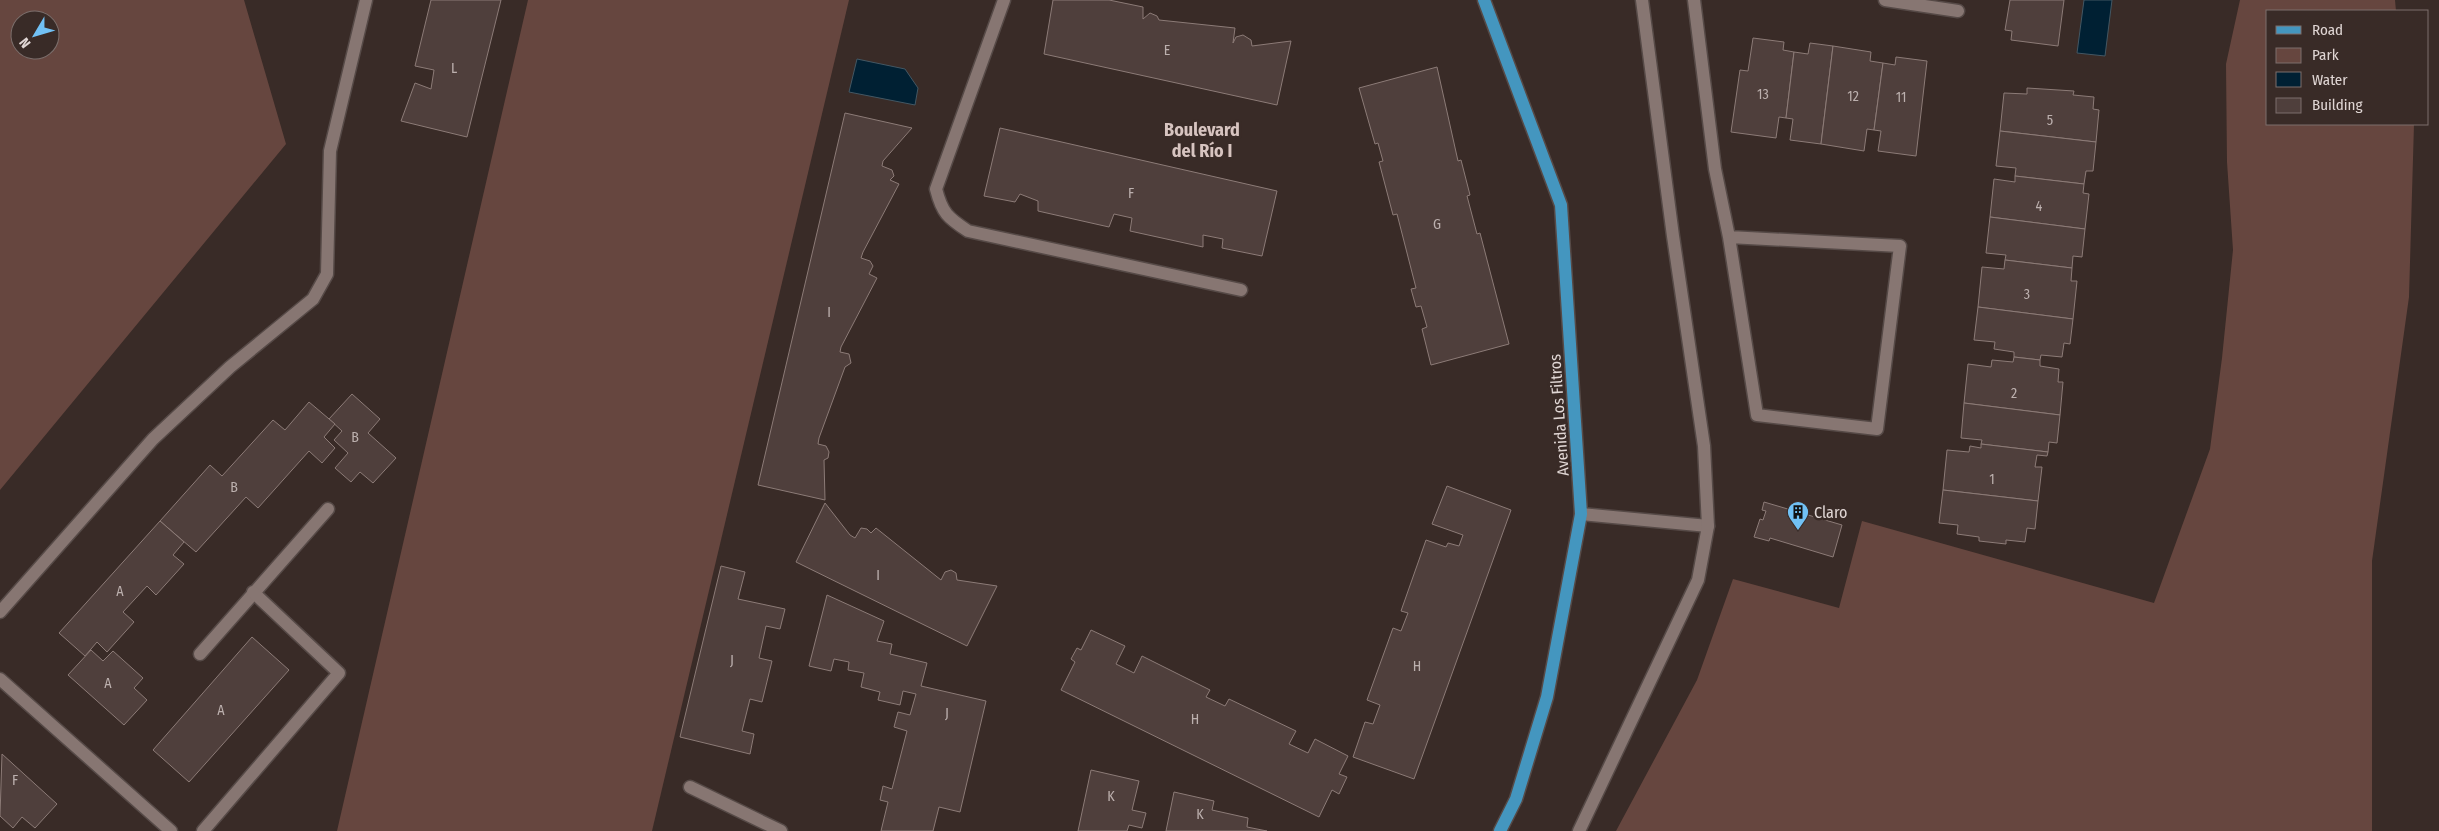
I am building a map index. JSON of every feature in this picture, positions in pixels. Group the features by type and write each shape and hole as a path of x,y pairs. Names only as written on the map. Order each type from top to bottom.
{"main road":[{"name":"Avenida Los Filtros","path":"1484,0 1561,205 1581,514 1547,697 1516,799 1500,831"}],"street":[{"path":"0,612 153,439 230,367 313,299 327,274 330,151 366,0"},
{"path":"1004,0 936,189 940,206 950,220 968,231 1242,290"},
{"path":"1579,831 1698,580 1708,526 1704,446 1673,236 1642,0"},
{"path":"1694,0 1716,168 1729,237 1757,415 1877,429 1900,246 1729,237"},
{"path":"1885,0 1958,11"},
{"path":"200,654 328,509"},
{"path":"1581,514 1708,526"},
{"path":"203,831 339,674 253,592"},
{"path":"0,679 171,831"},
{"path":"690,787 781,831"}],"green space":[{"path":"0,0 244,0 286,144 0,490"},
{"path":"528,0 849,0 652,831 337,831"},
{"path":"2240,0 2395,0 2396,10 2266,10 2266,125 2414,125 2409,297 2372,561 2372,831 1616,831 1697,680 1733,579 1839,608 1862,521 2154,603 2210,449 2233,250 2227,162 2226,64"}],"water":[{"path":"2084,0 2112,0 2105,56 2077,53"},
{"path":"857,59 905,69 918,88 915,105 849,92"}],"building":[{"path":"431,0 501,0 467,137 401,121 415,83 431,89 434,70 415,66"},
{"path":"1053,0 1109,0 1143,7 1143,19 1150,13 1157,16 1159,20 1235,28 1233,43 1236,37 1243,35 1251,40 1252,46 1291,41 1277,105 1044,54"},
{"path":"2010,0 2064,0 2058,46 2011,40 2012,31 2005,30"},
{"path":"1753,38 1784,42 1783,50 1794,52 1786,118 1779,117 1776,138 1731,132 1740,70 1748,71"},
{"path":"1810,43 1833,46 1821,144 1790,140 1793,119 1786,118 1794,52 1808,54"},
{"path":"1833,46 1871,52 1870,61 1883,63 1874,130 1867,129 1864,151 1821,144"},
{"path":"1896,57 1927,61 1916,156 1878,151 1881,131 1874,130 1883,63 1895,65"},
{"path":"1437,67 1458,161 1461,160 1470,195 1467,196 1477,234 1480,233 1509,344 1431,365 1422,329 1427,327 1421,306 1416,307 1411,289 1416,288 1397,214 1393,215 1379,162 1383,161 1378,143 1375,144 1359,88"},
{"path":"2027,88 2074,91 2073,95 2094,97 2093,109 2099,110 2096,142 2000,131 2004,93 2027,94"},
{"path":"845,113 912,128 883,161 882,166 892,170 894,176 890,180 899,184 861,258 870,261 873,266 869,274 877,278 841,347 840,352 849,354 851,363 845,367 819,438 818,444 826,446 829,452 828,458 824,460 825,500 758,485"},
{"path":"1000,128 1277,191 1262,256 1222,248 1223,239 1203,235 1203,247 1130,231 1132,218 1114,214 1109,227 1038,211 1038,201 1020,194 1015,202 984,196"},
{"path":"2000,131 2096,142 2093,171 2086,171 2084,184 2015,176 2016,168 1996,166"},
{"path":"2015,176 2084,184 2083,193 2089,194 2085,229 1990,217 1994,179 2015,182"},
{"path":"1990,217 2085,229 2082,257 2073,256 2072,268 2005,260 2006,255 1986,253"},
{"path":"2005,260 2072,268 2071,281 2077,281 2073,319 1978,307 1982,267 2004,269"},
{"path":"1978,307 2073,319 2070,344 2064,343 2062,357 2041,355 2040,360 2014,357 2014,352 1994,349 1995,342 1974,340"},
{"path":"2014,357 2040,360 2040,366 2059,369 2058,382 2063,382 2060,415 1964,403 1968,364 1991,367 1992,360 2013,362"},
{"path":"352,394 380,419 368,433 396,458 373,483 360,472 351,482 335,468 348,453 334,440 342,431 329,419"},
{"path":"309,402 335,424 324,437 335,448 322,463 309,451 258,508 246,497 196,552 160,521 210,465 222,476 273,420 285,430"},
{"path":"1964,403 2060,415 2057,443 2049,442 2048,452 1981,444 1982,440 1961,438"},
{"path":"1981,444 2048,452 2047,456 2037,455 2035,467 2042,467 2038,501 1943,490 1947,450 1969,452 1970,446 1981,448"},
{"path":"1447,486 1511,510 1414,779 1353,757 1365,722 1373,724 1380,705 1367,700 1393,628 1401,631 1408,613 1401,611 1426,540 1446,547 1448,543 1459,546 1463,535 1432,524"},
{"path":"1943,490 2038,501 2035,529 2027,528 2025,542 2006,540 2006,544 1979,541 1979,537 1957,534 1958,525 1939,523"},
{"name":"Claro","path":"1764,502 1842,525 1833,557 1770,538 1769,541 1754,537 1760,519 1763,520 1766,511 1762,510"},
{"path":"825,503 850,535 855,538 861,528 867,529 871,533 876,528 941,580 945,572 951,570 956,573 957,580 997,586 967,646 796,562"},
{"path":"160,521 184,542 173,555 184,564 156,595 147,586 123,612 134,622 107,652 97,642 85,656 59,633"},
{"path":"721,566 745,572 738,599 785,609 780,629 766,626 759,658 772,661 762,702 750,699 742,731 754,734 750,754 680,737"},
{"path":"827,595 884,621 877,641 892,644 890,654 927,663 921,686 986,701 960,812 939,807 933,831 881,831 888,802 880,800 883,786 892,789 907,731 894,727 898,712 910,715 916,694 903,691 900,705 878,700 880,692 861,687 864,673 848,670 849,662 834,659 831,671 809,666"},
{"path":"1091,630 1125,646 1116,664 1134,673 1142,656 1210,690 1206,697 1225,706 1229,699 1296,731 1289,744 1308,753 1315,739 1348,756 1339,774 1347,777 1339,794 1332,790 1319,817 1061,690 1075,662 1071,659 1077,648 1081,650"},
{"path":"252,637 289,670 189,782 153,750"},
{"path":"91,650 103,661 113,651 143,678 134,688 147,700 124,725 68,675"},
{"path":"2,754 57,804 35,828 22,817 13,828 0,816"},
{"path":"1091,770 1139,781 1132,810 1146,813 1142,828 1129,825 1127,831 1078,831"},
{"path":"1174,792 1214,801 1212,810 1248,818 1247,827 1267,831 1166,831"}],"place":[{"name":"Claro","path":"1798,531"}],"district":[{"name":"Boulevard del Río I","path":"1202,140"}]}
